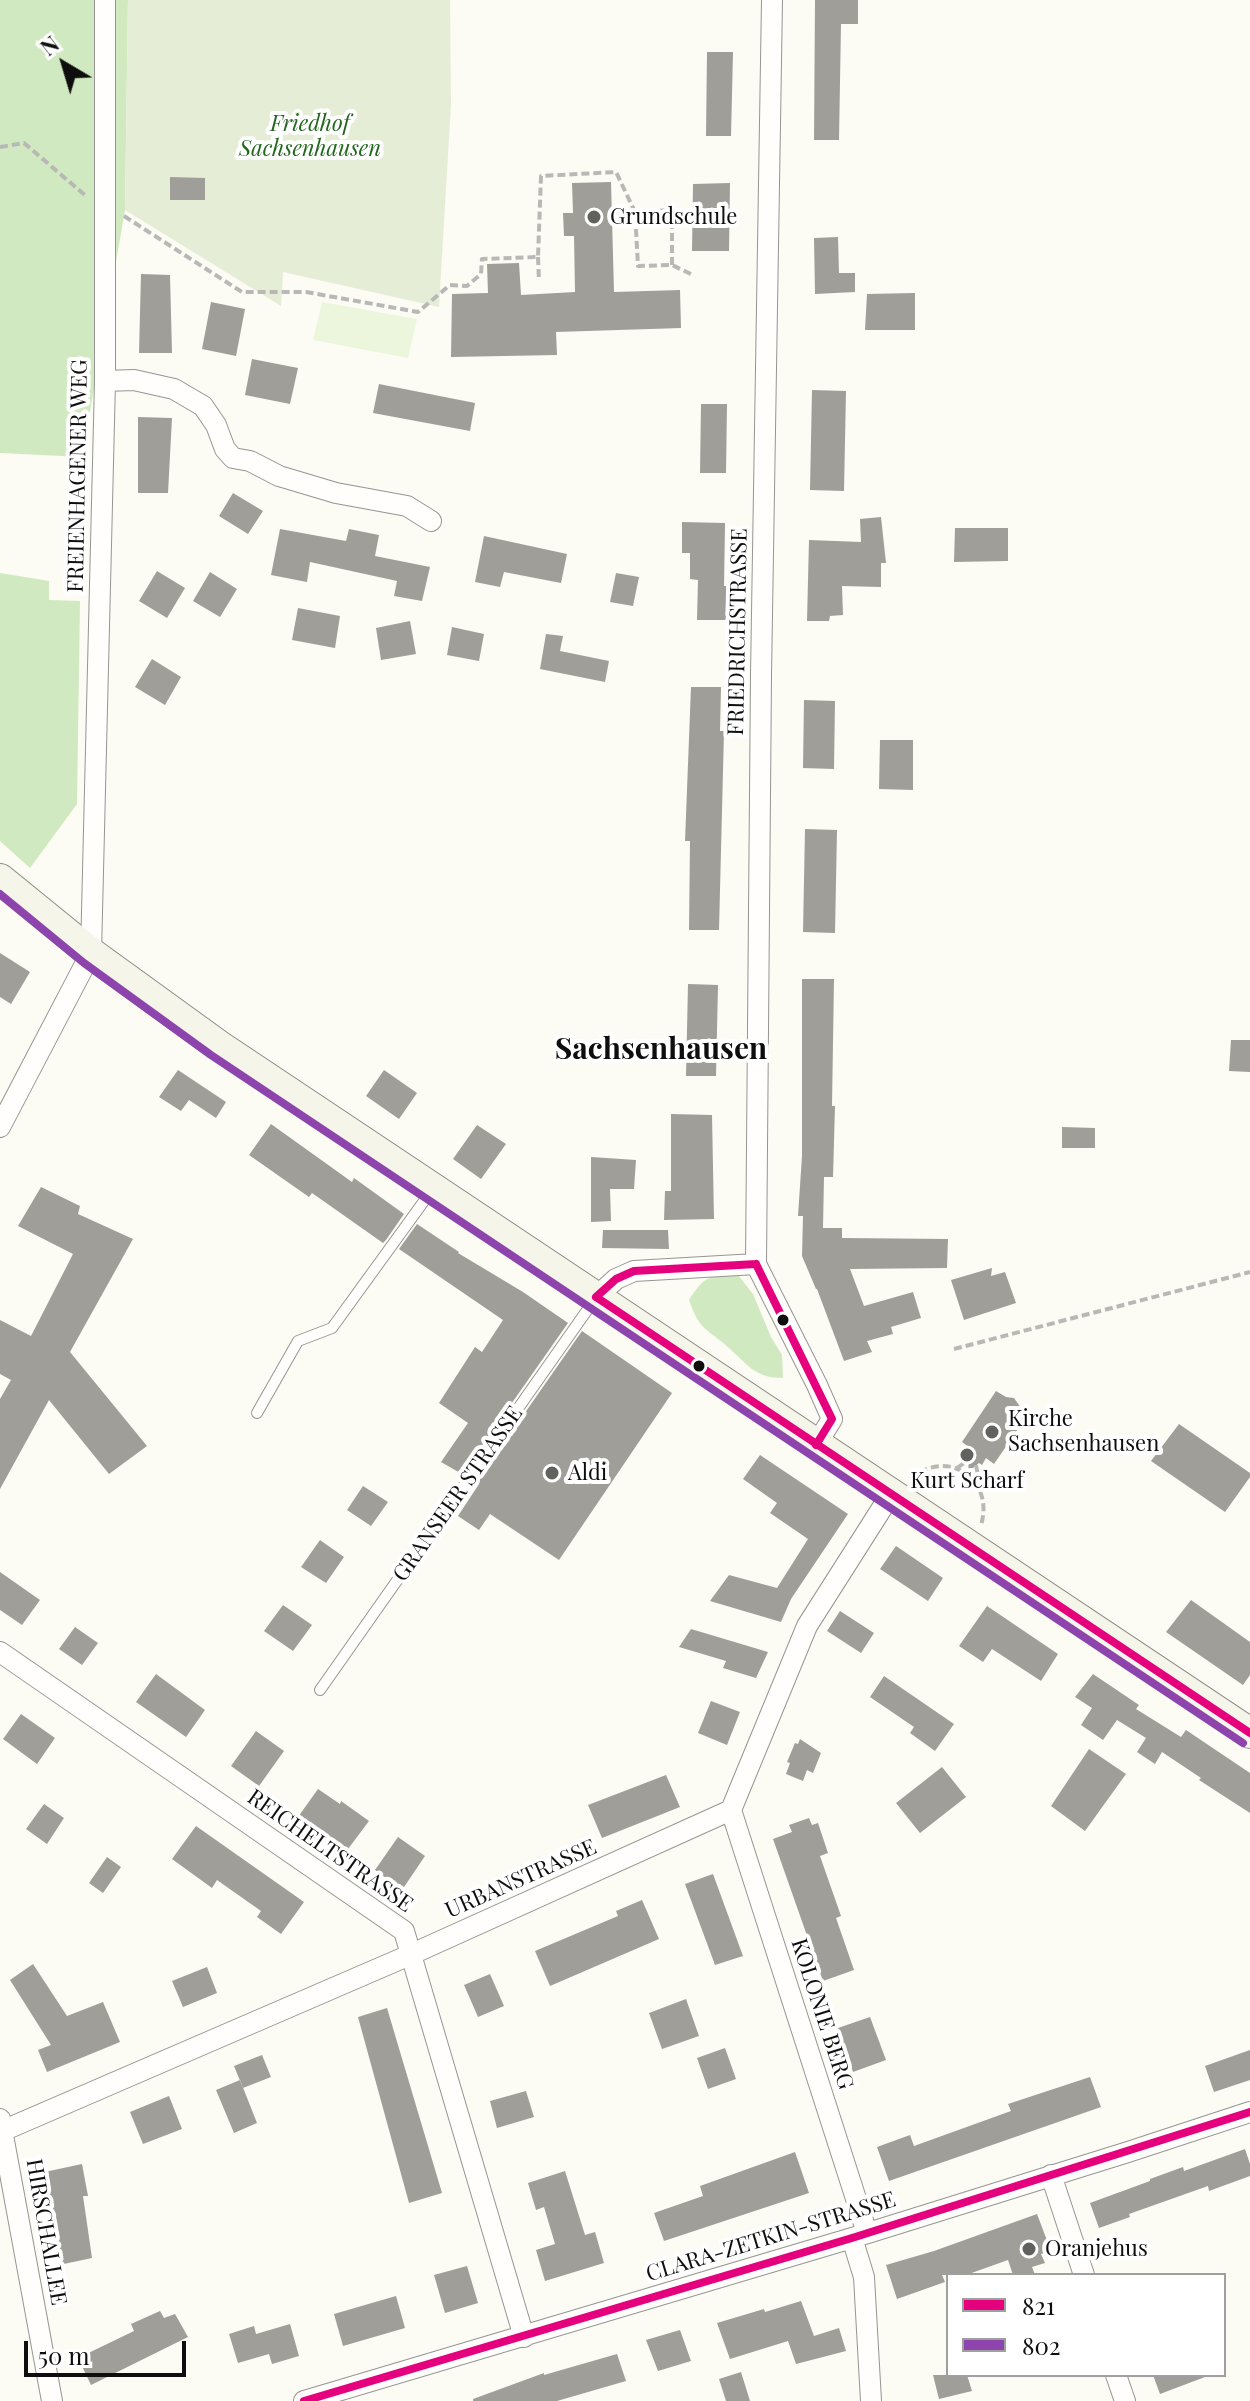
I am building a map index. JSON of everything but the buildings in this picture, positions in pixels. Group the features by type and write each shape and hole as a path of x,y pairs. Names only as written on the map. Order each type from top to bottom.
{"main road":[{"path":"0,879 91,953 218,1045 816,1445 901,1487 1250,1733"}],"street":[{"name":"FREIENHAGENER WEG","path":"91,953 105,381 105,0"},
{"name":"FRIEDRICHSTRASSE","path":"772,0 760,733 756,1264 832,1419 816,1445"},
{"path":"105,381 134,380 174,389 203,406 216,425 225,449 233,458 250,461 279,476 336,493 407,506 431,521"},
{"path":"0,1127 91,953"},
{"path":"596,1297 616,1279 634,1271 756,1264"},
{"path":"731,1810 807,1626 901,1487"},
{"name":"REICHELTSTRASSE","path":"0,1652 404,1931 524,2337"},
{"name":"URBANSTRASSE","path":"1,2127 412,1954 731,1810"},
{"name":"KOLONIE BERG","path":"731,1810 860,2236 871,2401"},
{"name":"CLARA-ZETKIN-STRASSE","path":"304,2401 860,2236 1250,2112"},
{"name":"HIRSCHALLEE","path":"1,2127 52,2401"},
{"path":"1051,2175 1083,2273"},
{"path":"1117,2377 1125,2401"}],"lane":[{"path":"257,1413 298,1341 332,1328 433,1188"},
{"name":"GRANSEER STRASSE","path":"320,1690 596,1297"}],"path":[{"path":"0,147 24,143 104,211 122,214 242,292 306,292 418,312 450,285 467,286 481,274 482,259 538,257"},
{"path":"539,281 541,176 616,172 635,212 638,266 672,265 693,275"},
{"path":"635,212 672,210 672,265"},
{"path":"954,1349 1250,1272"},
{"path":"957,1468 968,1460"},
{"path":"976,1465 984,1516 980,1527"},
{"path":"901,1487 925,1469 935,1466 957,1468 975,1482 981,1492"}],"green space":[{"path":"0,0 128,0 125,210 82,457 0,453"},
{"name":"Friedhof Sachsenhausen","path":"128,0 450,0 451,104 439,307 283,272 281,306 125,210"},
{"path":"322,302 417,319 408,358 313,340"},
{"path":"0,573 49,581 49,600 80,601 77,804 30,868 0,841"},
{"path":"738,1275 753,1294 782,1355 783,1378 765,1376 753,1369 705,1328 693,1310 689,1300 704,1281"}],"transit line":[{"name":"802","path":"0,894 84,963 211,1055 1243,1743"},
{"name":"821","path":"756,1264 832,1419 816,1445"},
{"name":"821","path":"596,1297 616,1279 634,1271 756,1264"},
{"name":"821","path":"596,1297 1250,1733"},
{"name":"821","path":"304,2401 852,2238 1250,2112"}],"place":[{"name":"Grundschule","path":"594,217"},
{"name":"Kirche Sachsenhausen","path":"992,1432"},
{"name":"Kurt Scharf","path":"967,1455"},
{"name":"Aldi","path":"552,1473"},
{"name":"Oranjehus","path":"1029,2249"}],"district":[{"name":"Sachsenhausen","path":"661,1050"}]}
